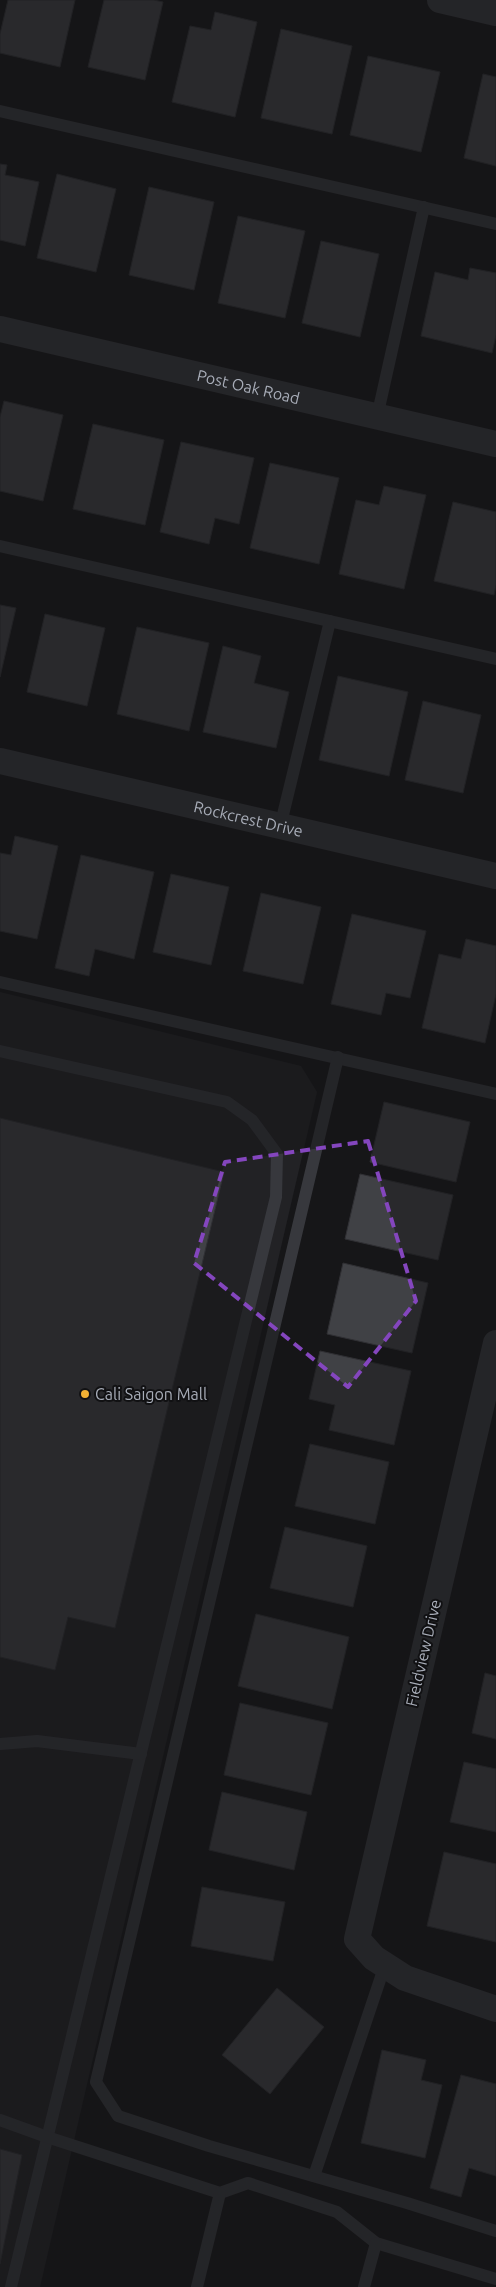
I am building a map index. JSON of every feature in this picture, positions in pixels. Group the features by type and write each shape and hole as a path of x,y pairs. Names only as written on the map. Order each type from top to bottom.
{"street":[{"path":"440,0 496,13"},
{"name":"Post Oak Road","path":"0,330 496,444"},
{"name":"Rockcrest Drive","path":"0,761 280,828 496,876"},
{"name":"Fieldview Drive","path":"380,1961 357,1939 496,1343"},
{"path":"380,1961 405,1978 496,2009"}],"lane":[{"path":"0,111 496,224"},
{"path":"377,417 424,207"},
{"path":"0,546 496,659"},
{"path":"280,828 330,621"},
{"path":"0,982 496,1094"},
{"path":"0,1051 227,1102 252,1120 277,1154 276,1197 11,2287"},
{"path":"338,1057 96,2082 118,2116 209,2146 496,2231"},
{"path":"0,1744 37,1741 140,1754"},
{"path":"314,2176 380,1961"},
{"path":"0,2120 220,2193 248,2183 337,2212 376,2243 496,2279"},
{"path":"197,2287 220,2193"},
{"path":"364,2287 376,2243"}],"highlighted area":[{"path":"368,1141 416,1301 348,1387 194,1263 225,1162"}],"shaded area":[{"path":"0,992 301,1066 317,1092 40,2287 0,2287"}],"building":[{"path":"8,0 75,0 60,67 0,53 0,34"},
{"path":"104,0 154,0 163,2 145,80 88,67"},
{"path":"215,12 257,22 235,117 172,102 190,26 211,30"},
{"path":"281,29 352,46 332,134 261,118"},
{"path":"368,56 440,72 421,152 350,135"},
{"path":"483,74 496,77 496,166 464,158"},
{"path":"0,164 7,165 5,175 39,182 25,246 0,240"},
{"path":"57,174 116,189 96,272 37,258"},
{"path":"149,187 214,202 194,290 129,275"},
{"path":"238,216 305,231 285,318 218,303"},
{"path":"321,241 379,254 360,337 302,323"},
{"path":"470,268 496,273 496,335 492,353 421,336 435,272 468,280"},
{"path":"4,401 63,415 43,501 0,491 0,417"},
{"path":"93,424 164,440 145,525 73,509"},
{"path":"181,442 254,458 239,524 215,518 209,544 160,532"},
{"path":"270,463 339,478 319,564 250,548"},
{"path":"384,486 426,495 404,589 339,574 356,500 379,505"},
{"path":"453,502 496,512 496,585 494,595 434,581"},
{"path":"0,605 16,608 0,677"},
{"path":"45,614 105,628 87,706 27,692"},
{"path":"137,627 209,643 189,731 117,714"},
{"path":"223,646 261,656 254,683 289,692 276,748 203,732"},
{"path":"338,676 408,692 389,776 319,760"},
{"path":"423,701 481,715 463,793 405,780"},
{"path":"15,836 58,846 37,939 0,931 0,853 11,855"},
{"path":"81,855 154,872 134,959 95,949 89,976 55,968"},
{"path":"171,874 229,887 211,965 153,952"},
{"path":"261,893 321,907 303,984 243,971"},
{"path":"352,914 426,931 410,998 386,993 381,1015 331,1004"},
{"path":"466,939 496,946 496,994 485,1043 422,1028 439,954 461,959"},
{"path":"384,1102 470,1122 456,1182 370,1162"},
{"name":"Cali Saigon Mall","path":"0,1118 224,1172 115,1628 68,1617 55,1670 0,1657"},
{"path":"360,1174 453,1195 438,1260 345,1239"},
{"path":"343,1263 428,1283 412,1353 327,1334"},
{"path":"320,1351 411,1371 394,1445 329,1430 335,1405 309,1399"},
{"path":"310,1444 389,1462 375,1524 295,1506"},
{"path":"285,1527 367,1546 353,1607 270,1588"},
{"path":"256,1614 349,1637 332,1709 238,1686"},
{"path":"485,1673 496,1676 496,1739 472,1733"},
{"path":"240,1703 328,1723 311,1795 224,1775"},
{"path":"464,1762 496,1769 496,1832 450,1822"},
{"path":"222,1792 307,1812 294,1870 209,1850"},
{"path":"444,1852 496,1864 496,1942 427,1926"},
{"path":"202,1887 285,1902 273,1961 191,1946"},
{"path":"277,1988 324,2027 270,2094 222,2055"},
{"path":"382,2050 426,2060 421,2080 442,2085 425,2158 361,2143"},
{"path":"461,2075 496,2084 496,2176 469,2168 461,2197 430,2188"},
{"path":"0,2149 22,2155 0,2264"}],"place":[{"name":"Cali Saigon Mall","path":"85,1394"}]}
